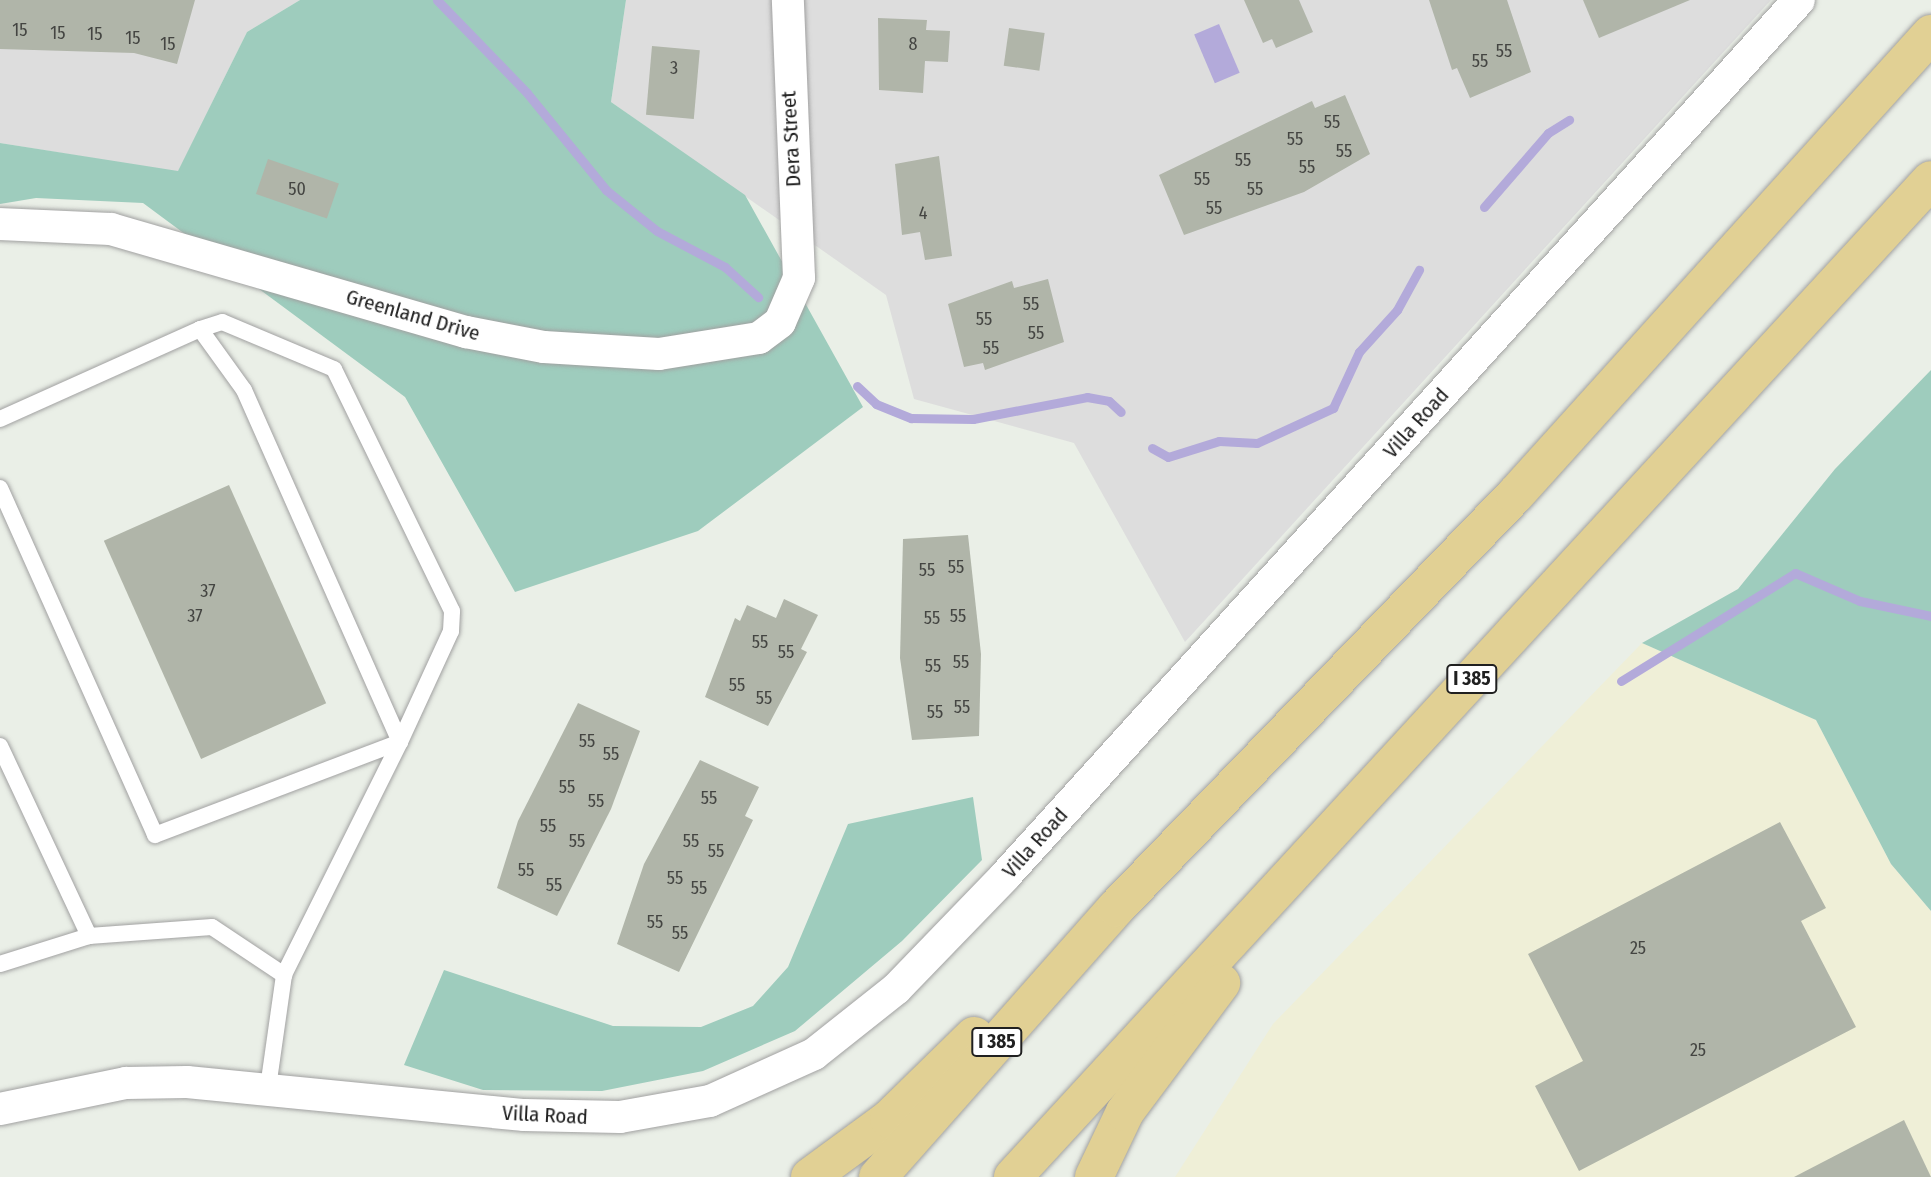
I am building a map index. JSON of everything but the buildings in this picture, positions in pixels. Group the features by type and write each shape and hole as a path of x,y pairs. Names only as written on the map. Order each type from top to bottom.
{"highway":[{"name":"I 385","path":"878,1177 1116,908 1515,495 1931,34"},
{"name":"I 385","path":"1013,1177 1931,180"},
{"path":"1094,1177 1125,1112 1346,815"},
{"path":"810,1177 889,1119 1116,908"}],"street":[{"name":"Dera Street","path":"788,0 799,278"},
{"name":"Villa Road","path":"0,1109 126,1083 268,1088 524,1115 620,1117 710,1101 761,1083 852,1028 1005,876 1799,0"},
{"name":"Greenland Drive","path":"0,224 111,229 466,332 603,353 716,350 759,338 780,321 799,278"}],"lane":[{"path":"0,419 200,329 222,322 334,369 452,611 451,631 400,742 285,975 268,1088"},
{"path":"200,329 244,390 400,742"},
{"path":"0,488 155,835 400,742"},
{"path":"0,746 89,936"},
{"path":"1,960 89,936 212,927 285,975"}],"shaded area":[{"path":"0,0 300,0 247,32 178,172 0,143"},
{"path":"300,0 626,0 611,102 745,195 863,407 698,531 515,592 405,397 143,203 36,198 0,204 0,143 178,171 247,32"},
{"path":"626,0 1771,0 1185,642 1074,443 914,399 886,295 611,102"},
{"path":"1219,24 1240,73 1215,83 1194,35"},
{"path":"1931,370 1931,911 1891,864 1816,720 1642,643 1738,589 1835,469"},
{"path":"1642,643 1816,720 1891,864 1931,911 1931,1177 1175,1177 1273,1024"},
{"path":"973,797 982,860 902,941 795,1031 703,1071 602,1091 483,1090 404,1065 444,970 613,1026 701,1027 753,1006 788,967 848,824"}],"waterway":[{"path":"437,0 527,93 606,190 657,231 725,267 758,297"},
{"path":"1484,207 1548,133 1569,120"},
{"path":"1152,448 1168,457 1219,441 1257,443 1333,408 1359,352 1397,310 1419,270"},
{"path":"857,386 876,404 911,418 973,419 1087,397 1109,401 1121,412"},
{"path":"1621,681 1795,573 1860,601 1931,616"}]}
